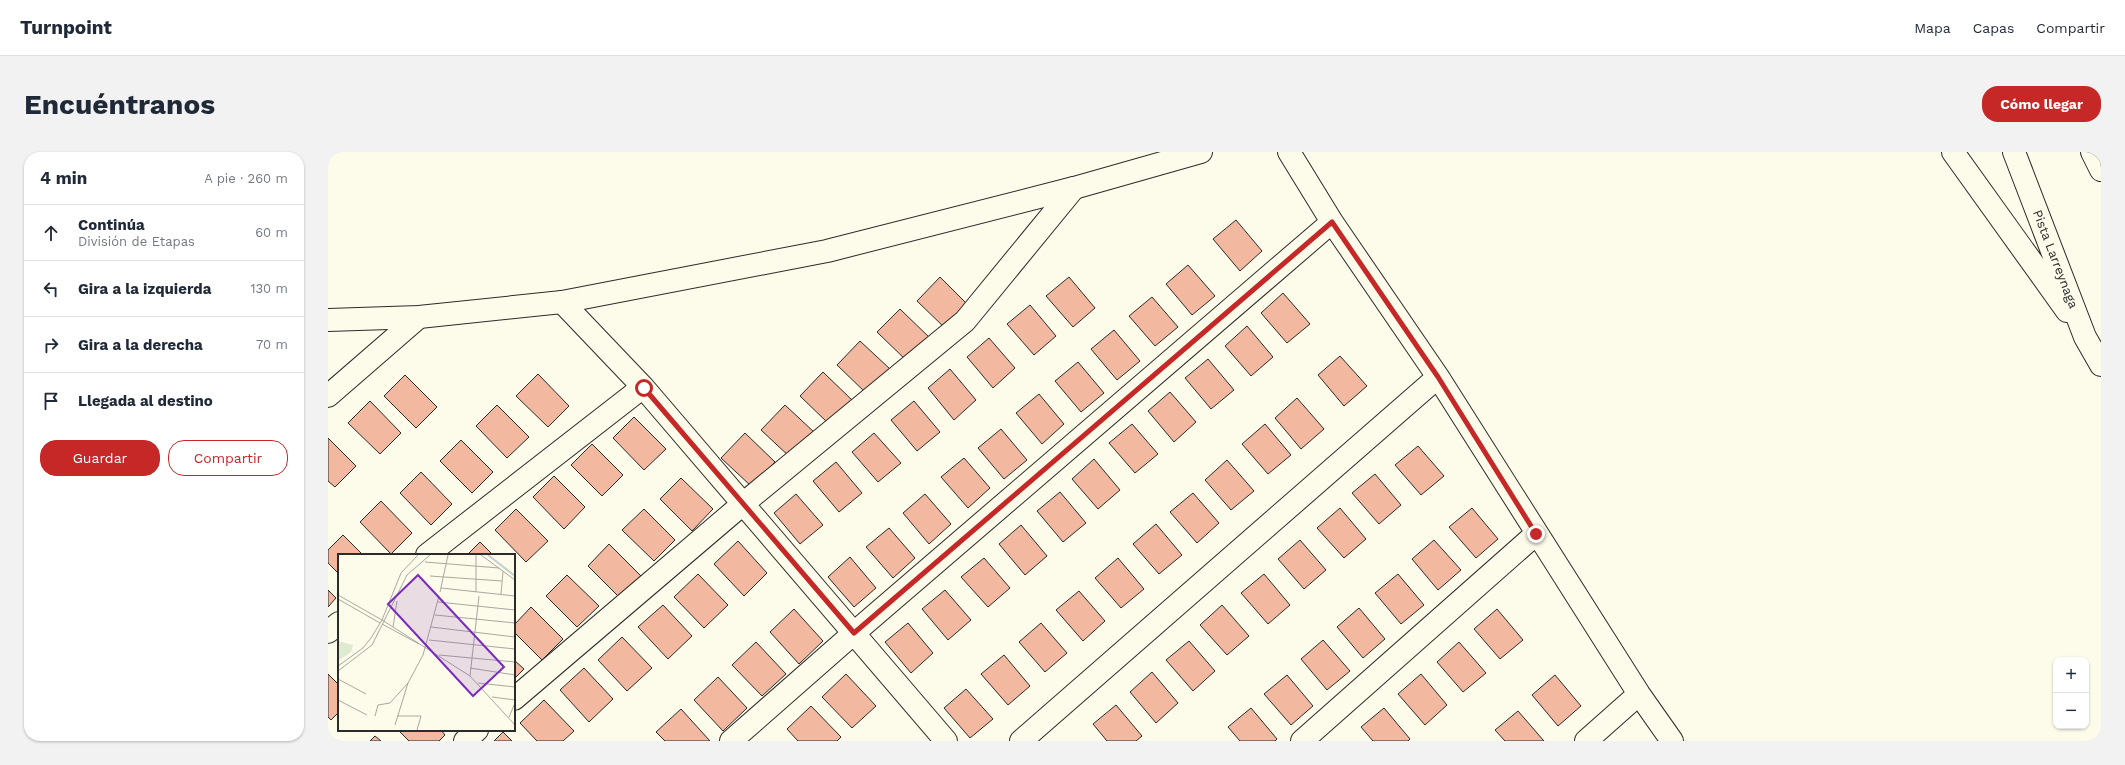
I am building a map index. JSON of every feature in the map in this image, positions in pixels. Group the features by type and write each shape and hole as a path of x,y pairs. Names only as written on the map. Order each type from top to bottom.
{"street":[{"path":"328,320 420,317 562,302 827,251 1074,188 1201,152"},
{"path":"1289,152 1332,222 1438,377 1536,534 1639,694 1672,741"},
{"path":"1953,152 2085,337"},
{"name":"Pista Larreynaga","path":"2014,152 2085,337 2101,365"},
{"path":"2092,152 2101,170"},
{"path":"515,698 744,503 965,321 1074,188"},
{"path":"732,741 854,633 1332,222"},
{"path":"562,302 644,388 744,503 946,741"},
{"path":"328,396 420,317"},
{"path":"1022,741 1438,377"},
{"path":"428,554 644,388"},
{"path":"1302,741 1536,534"},
{"path":"328,632 338,624"},
{"path":"1586,741 1639,694"},
{"path":"464,741 476,731"}],"building":[{"path":"1236,220 1262,251 1240,271 1213,239"},
{"path":"1188,265 1215,296 1192,315 1166,284"},
{"path":"940,277 968,305 945,328 917,301"},
{"path":"1069,277 1095,308 1073,327 1046,296"},
{"path":"1283,293 1310,324 1287,343 1261,313"},
{"path":"1152,297 1178,327 1155,346 1129,316"},
{"path":"1030,305 1056,336 1034,355 1007,324"},
{"path":"900,309 931,339 908,362 877,332"},
{"path":"1247,326 1273,357 1251,376 1225,346"},
{"path":"1114,330 1140,361 1117,380 1091,349"},
{"path":"989,338 1015,368 993,388 967,357"},
{"path":"860,341 890,369 867,394 837,365"},
{"path":"1340,356 1367,386 1344,406 1318,375"},
{"path":"1208,359 1234,390 1211,409 1185,378"},
{"path":"1078,362 1104,393 1081,412 1055,381"},
{"path":"950,369 976,400 954,420 928,388"},
{"path":"823,372 853,401 830,425 800,396"},
{"path":"538,374 569,406 548,427 516,396"},
{"path":"405,375 437,407 416,428 384,396"},
{"path":"1170,392 1196,422 1174,442 1148,411"},
{"path":"1039,394 1064,424 1042,444 1016,413"},
{"path":"1297,398 1324,429 1301,449 1275,418"},
{"path":"370,401 401,433 380,454 348,423"},
{"path":"914,401 940,432 917,451 891,420"},
{"path":"497,405 529,437 507,458 476,426"},
{"path":"785,405 815,433 791,458 761,430"},
{"path":"634,417 666,449 644,470 613,438"},
{"path":"1132,424 1158,454 1135,473 1109,443"},
{"path":"1265,424 1291,455 1268,474 1242,444"},
{"path":"1001,429 1027,460 1004,479 978,448"},
{"path":"745,433 775,462 751,486 721,458"},
{"path":"874,433 901,463 878,482 852,452"},
{"path":"328,438 356,466 335,487 328,481"},
{"path":"461,440 493,472 472,493 440,461"},
{"path":"592,444 623,475 602,496 571,465"},
{"path":"1418,446 1444,476 1421,495 1395,465"},
{"path":"964,458 990,488 968,508 941,477"},
{"path":"1094,459 1120,490 1098,509 1072,479"},
{"path":"1227,460 1254,491 1231,510 1205,480"},
{"path":"836,462 862,493 839,512 813,481"},
{"path":"421,472 452,504 431,525 400,493"},
{"path":"1375,474 1401,505 1379,524 1352,493"},
{"path":"554,476 585,507 564,529 533,497"},
{"path":"681,478 713,509 692,531 660,499"},
{"path":"1060,492 1086,523 1063,542 1037,511"},
{"path":"1193,493 1219,523 1197,543 1170,512"},
{"path":"796,494 823,525 800,544 774,513"},
{"path":"925,494 951,524 929,544 903,513"},
{"path":"381,501 412,533 391,554 360,522"},
{"path":"1340,508 1366,539 1344,558 1317,528"},
{"path":"1472,508 1498,539 1476,558 1449,527"},
{"path":"516,509 548,541 526,562 495,530"},
{"path":"644,509 675,540 654,561 622,530"},
{"path":"1156,524 1182,555 1159,574 1133,544"},
{"path":"1021,525 1047,556 1025,575 999,544"},
{"path":"889,528 915,558 893,578 866,547"},
{"path":"343,535 362,554 338,554 338,573 328,563 328,550"},
{"path":"1300,540 1326,570 1304,589 1278,559"},
{"path":"1434,540 1461,570 1438,590 1412,559"},
{"path":"738,541 767,573 744,596 714,564"},
{"path":"480,542 492,554 468,554"},
{"path":"609,544 641,576 619,597 588,566"},
{"path":"850,557 876,588 854,607 828,577"},
{"path":"984,558 1010,588 988,607 961,577"},
{"path":"1118,558 1144,589 1121,608 1095,578"},
{"path":"698,574 728,605 704,628 674,597"},
{"path":"1264,574 1290,605 1268,624 1241,593"},
{"path":"1398,574 1424,605 1401,624 1375,593"},
{"path":"567,575 599,606 577,627 546,596"},
{"path":"328,590 336,598 328,607"},
{"path":"945,590 971,620 948,640 922,609"},
{"path":"1079,591 1105,621 1083,641 1056,610"},
{"path":"663,605 692,636 668,659 638,627"},
{"path":"1222,605 1249,636 1227,655 1200,625"},
{"path":"531,607 563,639 542,660 515,633 515,624"},
{"path":"1359,608 1385,639 1363,658 1337,627"},
{"path":"794,609 823,641 799,664 770,632"},
{"path":"1497,609 1523,640 1500,659 1474,629"},
{"path":"908,623 933,653 911,673 885,642"},
{"path":"1041,623 1067,653 1045,672 1019,642"},
{"path":"622,637 652,668 627,691 598,660"},
{"path":"1323,640 1350,671 1327,690 1301,659"},
{"path":"1189,641 1215,671 1193,691 1166,660"},
{"path":"756,642 786,674 762,696 732,665"},
{"path":"1459,642 1486,673 1463,692 1437,662"},
{"path":"1004,655 1030,686 1008,705 981,674"},
{"path":"515,661 524,669 515,678"},
{"path":"584,668 613,699 589,722 560,690"},
{"path":"1152,672 1178,703 1156,723 1130,692"},
{"path":"328,674 338,684 338,713 331,720 328,717"},
{"path":"846,674 876,706 852,728 822,697"},
{"path":"1421,674 1447,705 1425,725 1398,694"},
{"path":"1287,675 1313,706 1291,725 1264,694"},
{"path":"1555,675 1581,706 1558,726 1532,695"},
{"path":"718,677 747,708 723,731 694,700"},
{"path":"966,689 993,719 970,738 944,708"},
{"path":"544,700 574,731 563,741 537,741 520,723"},
{"path":"1116,705 1142,736 1136,741 1107,741 1093,724"},
{"path":"811,706 841,737 837,741 798,741 787,729"},
{"path":"1251,708 1277,739 1275,741 1240,741 1228,727"},
{"path":"1384,708 1410,739 1408,741 1373,741 1361,727"},
{"path":"681,709 710,741 665,741 656,732"},
{"path":"1518,711 1544,741 1505,741 1495,730"},
{"path":"399,731 442,731 445,735 439,741 409,741"},
{"path":"503,732 512,741 494,741"},
{"path":"375,736 381,741 370,741"}],"route":[{"path":"644,388 854,633 1332,222 1438,377 1536,534"}]}
